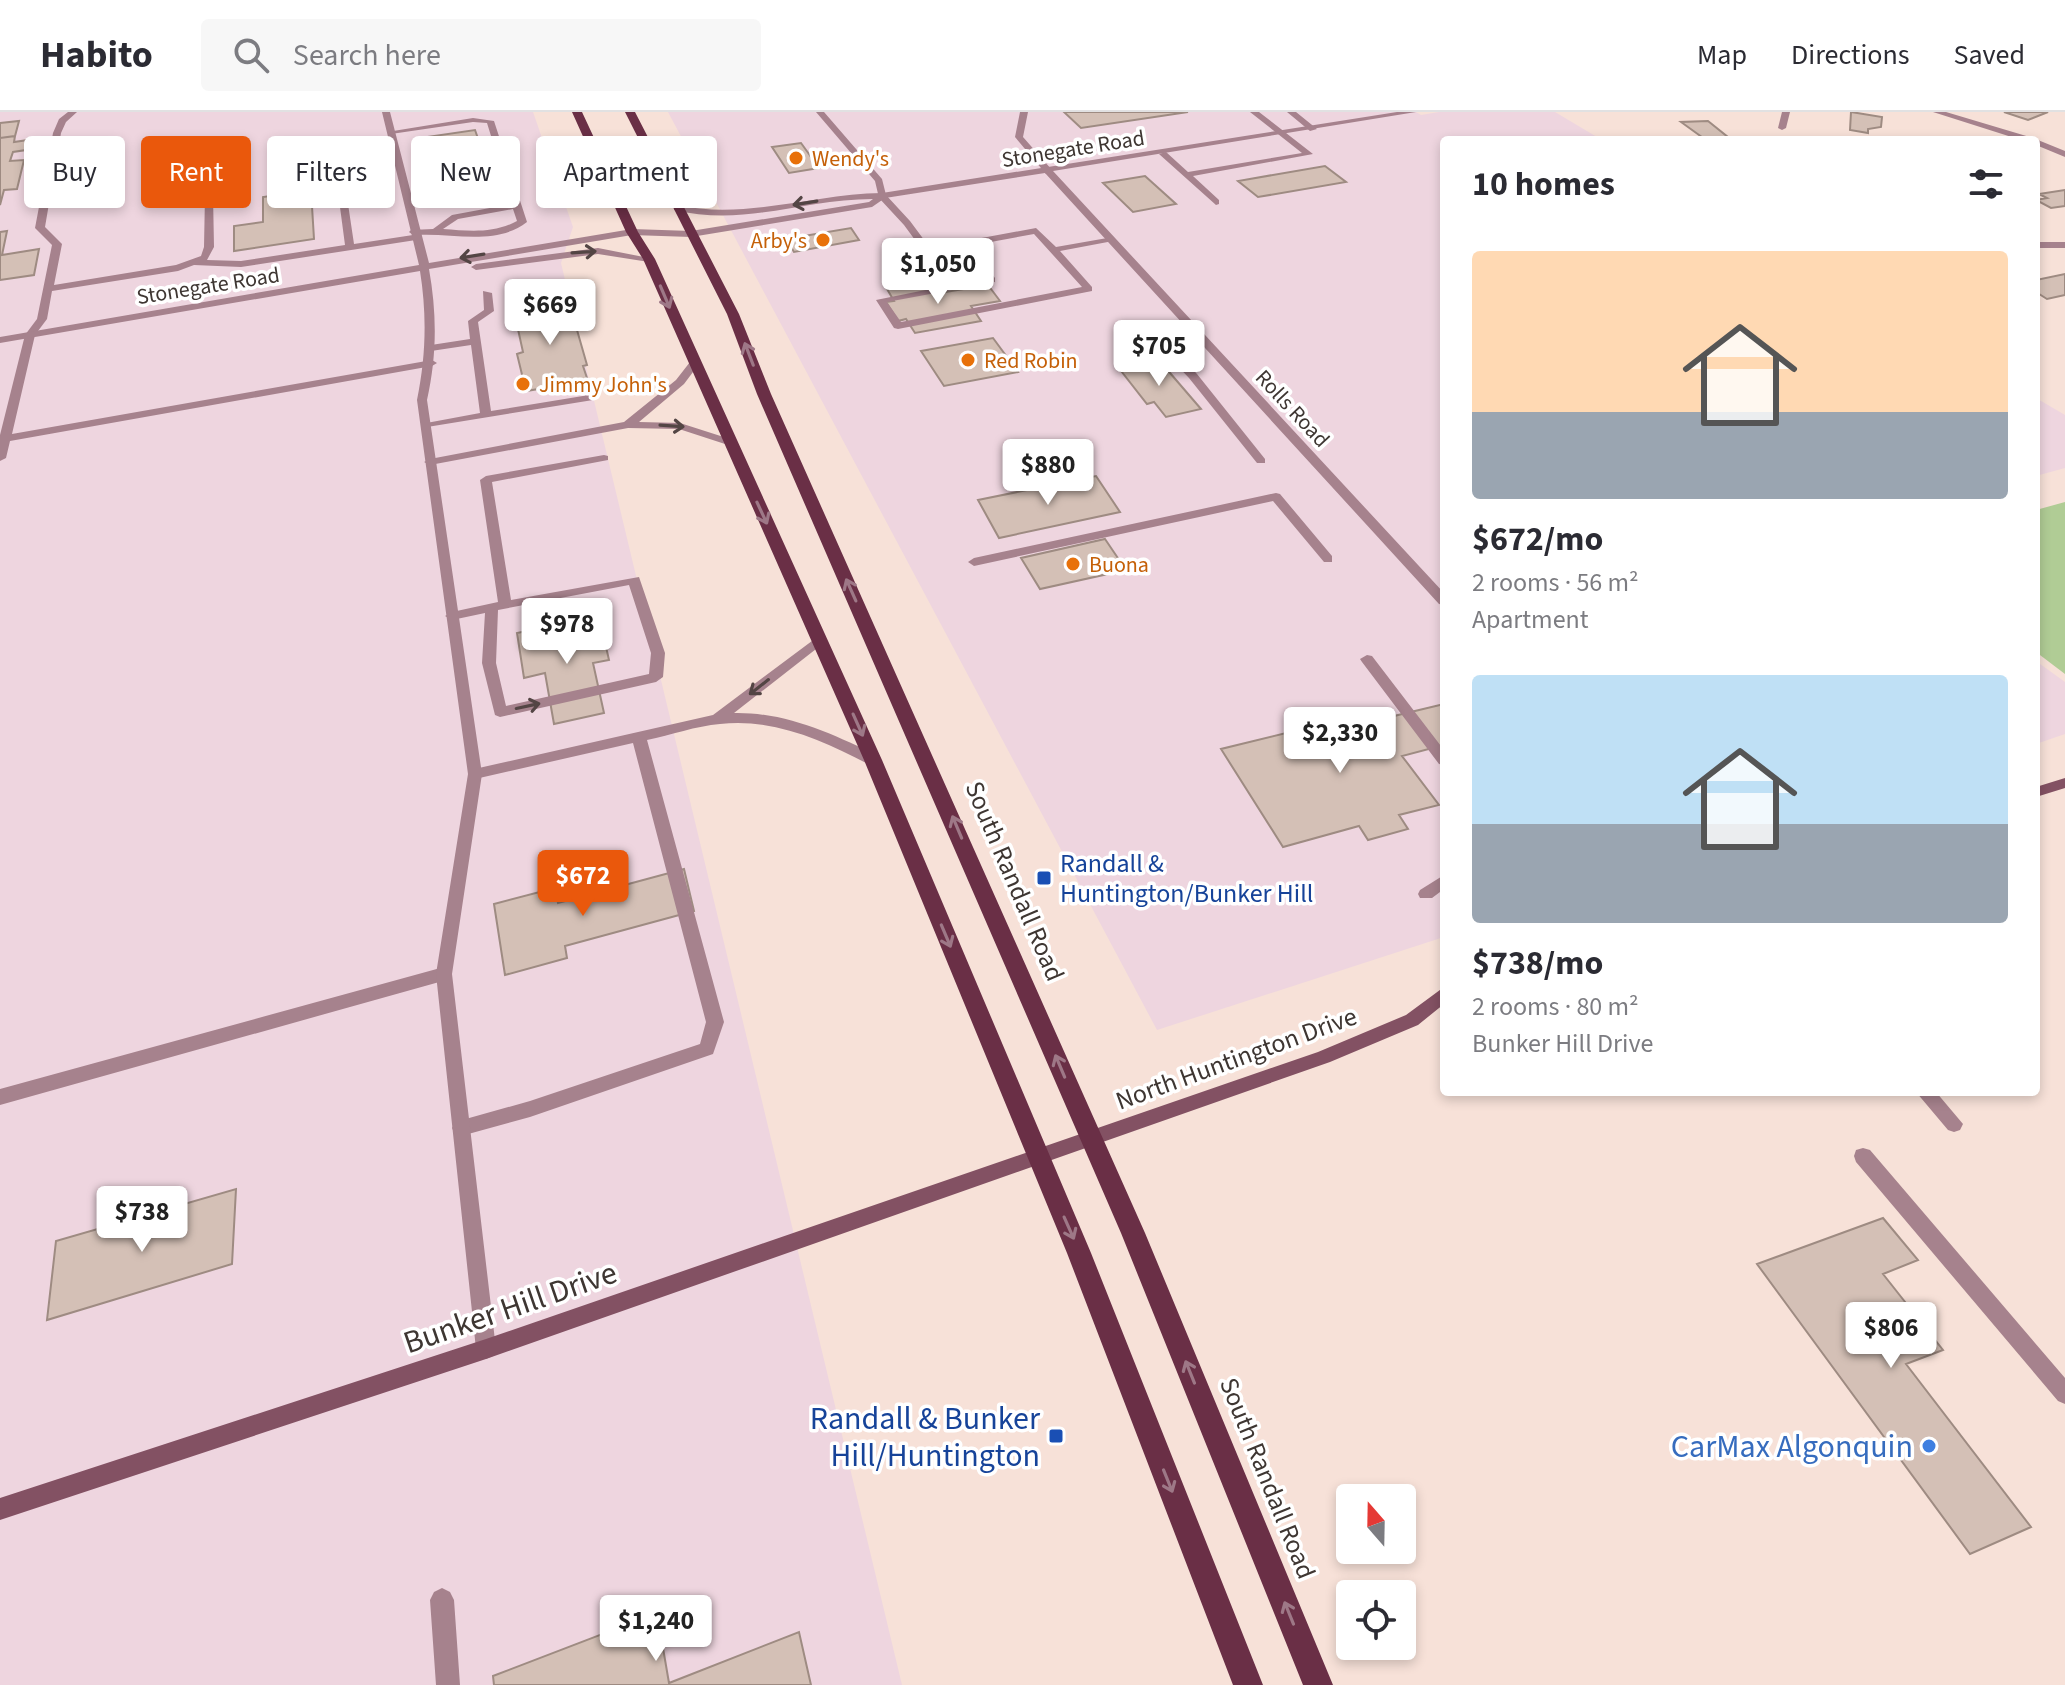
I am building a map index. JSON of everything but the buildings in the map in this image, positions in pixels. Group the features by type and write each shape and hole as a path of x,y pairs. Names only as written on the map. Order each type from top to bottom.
{"main road":[{"path":"577,112 632,232 649,259 873,760 1079,1253 1248,1685"},
{"name":"South Randall Road","path":"630,112 642,136"},
{"name":"South Randall Road","path":"677,208 733,314 764,394 1091,1137 1318,1685"}],"street":[{"path":"0,458 2,439 30,335 42,319 57,244 40,228 57,133 62,121 73,112"},
{"path":"386,112 430,295 432,356 422,400 475,774 444,974 486,1349"},
{"path":"820,112 879,181 882,196 907,223 940,268"},
{"name":"Rolls Road","path":"1024,112 1019,137 1049,172 1440,597"},
{"path":"1186,175 1309,154 1254,112"},
{"path":"1291,112 1313,129"},
{"name":"Stonegate Road","path":"677,208 722,215 858,195 882,196 1163,154 1412,112"},
{"path":"1782,128 1786,112"},
{"path":"1941,112 2017,136"},
{"path":"391,132 473,120 490,121 495,136"},
{"path":"2040,144 2065,154"},
{"path":"1163,154 1216,202"},
{"name":"Stonegate Road","path":"0,340 423,269 444,261 632,232 691,234 872,204 882,196"},
{"path":"197,263 208,253 209,208"},
{"path":"344,208 350,247"},
{"path":"48,289 197,263 241,264 350,247 437,229 455,217 506,208"},
{"path":"437,229 461,235 516,226 522,222 518,208"},
{"path":"1036,231 1053,250 1089,289 898,326 881,300 992,280 963,244 1036,231"},
{"path":"1053,250 1110,239"},
{"path":"2040,245 2065,245"},
{"name":"Stonegate Road","path":"423,269 445,272 598,251 649,259"},
{"path":"486,415 473,321 489,311 487,293"},
{"path":"1152,333 1193,376 1261,461"},
{"path":"2,439 432,356 476,341"},
{"path":"628,425 680,382 694,364"},
{"path":"425,426 589,398"},
{"path":"430,462 628,425 680,426 729,442"},
{"path":"452,616 499,607 634,580 658,653 656,677 500,712 489,663 499,607 486,480 604,458"},
{"path":"974,562 1276,497 1328,559"},
{"path":"718,719 820,639"},
{"path":"1367,659 1440,755"},
{"path":"475,774 718,719 751,716 803,727 873,760"},
{"path":"461,1128 530,1109 707,1049 715,1022 639,737"},
{"path":"2040,791 2065,783"},
{"path":"1426,894 1440,884"},
{"path":"0,1097 444,974"},
{"name":"North Huntington Drive","path":"1037,1157 1324,1057 1412,1020 1440,997"},
{"path":"1929,1096 1954,1124"},
{"path":"1863,1156 2065,1394"},
{"name":"Bunker Hill Drive","path":"0,1509 486,1349 1037,1157"},
{"path":"442,1600 448,1685"}],"shaded area":[{"path":"0,112 533,112 541,136 536,136 536,208 566,208 573,227 561,263 902,1685 0,1685"},
{"path":"668,112 1416,112 1421,115 1439,112 1555,112 1595,136 1440,136 1440,938 1157,1030 717,204 717,136 681,136"},
{"path":"2040,400 2065,415 2065,468 2040,475"},
{"path":"2040,664 2065,682 2065,734 2040,743"}],"green space":[{"path":"2065,502 2065,674 2040,655 2040,509"}],"place":[{"name":"Wendy's","path":"796,158"},
{"name":"Arby's","path":"823,240"},
{"name":"Red Robin","path":"968,360"},
{"name":"Jimmy John's","path":"523,384"},
{"name":"Buona","path":"1073,564"},
{"name":"Randall & Huntington/Bunker Hill","path":"1044,878"},
{"name":"Randall & Bunker Hill/Huntington","path":"1056,1436"},
{"name":"CarMax Algonquin","path":"1929,1446"}]}
